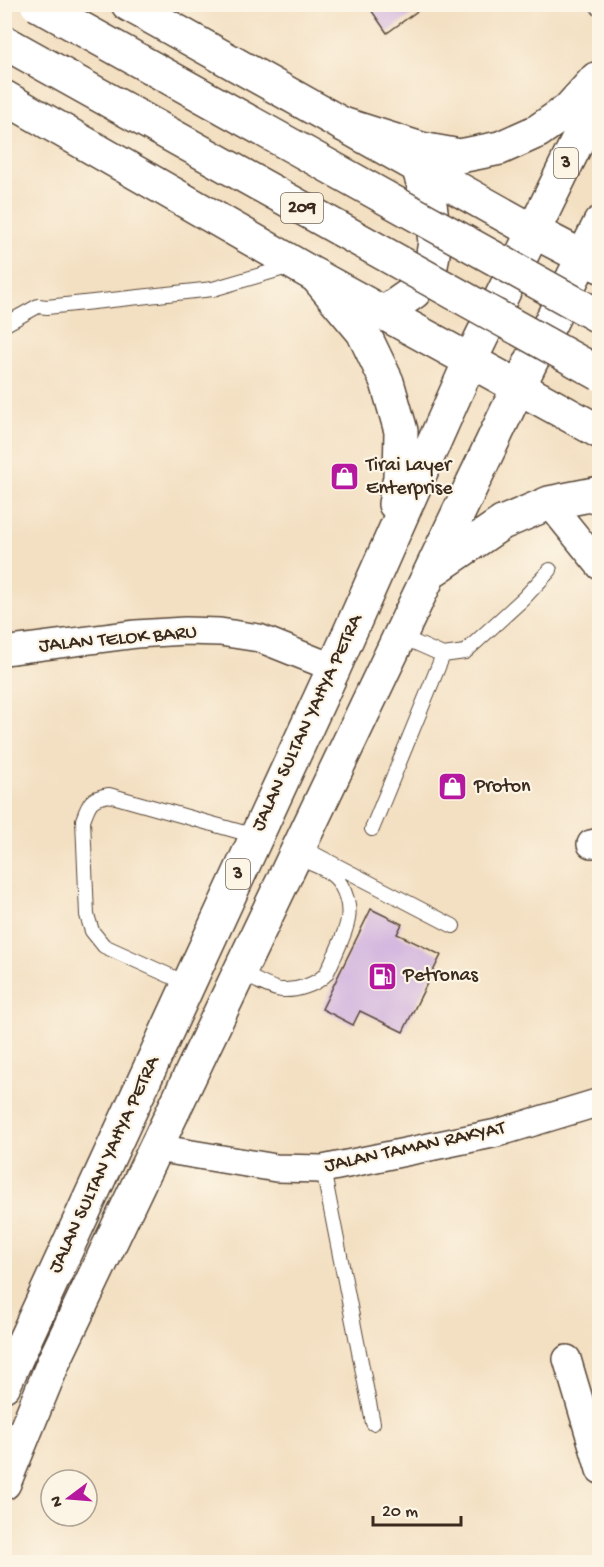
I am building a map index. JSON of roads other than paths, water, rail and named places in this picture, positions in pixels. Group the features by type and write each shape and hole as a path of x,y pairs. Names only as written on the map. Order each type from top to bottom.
{"main road":[{"name":"209","path":"37,4 600,317"},
{"path":"128,4 533,231 591,261"},
{"name":"209","path":"4,42 600,374"},
{"path":"342,124 421,149 460,156 500,147 538,131 568,110 600,75"},
{"name":"JALAN SULTAN YAHYA PETRA","path":"4,1385 334,668 470,361 600,95"},
{"path":"4,97 306,270 600,432"},
{"path":"384,313 414,292 430,272 435,242 430,204 418,167"},
{"name":"JALAN SULTAN YAHYA PETRA","path":"4,1483 54,1362 429,573 518,388 591,261 600,223"},
{"path":"306,270 363,332 387,382 401,431 400,477 388,545"},
{"path":"429,573 502,523 549,503 600,493"}],"street":[{"path":"549,503 600,566"},
{"name":"JALAN TELOK BARU","path":"4,651 136,634 185,631 220,632 259,638 334,668"},
{"name":"JALAN TAMAN RAKYAT","path":"156,1148 276,1168 323,1169 497,1133 600,1102"},
{"path":"567,1359 600,1470"}],"lane":[{"path":"596,4 600,10"},
{"path":"4,325 38,306 213,289 306,270"},
{"path":"400,636 443,655 465,652 523,599 550,570"},
{"path":"372,829 443,655"},
{"path":"188,984 104,946 92,931 87,915 83,820 88,806 97,796 109,795 255,836"},
{"path":"297,852 453,926"},
{"path":"240,972 279,990 304,987 326,975 348,924 349,910 346,897 340,884 331,873 297,852"},
{"path":"323,1169 373,1423"}],"place":[{"name":"Tirai Layer Enterprise","path":"345,477"},
{"name":"Proton","path":"453,787"},
{"name":"Petronas","path":"382,976"}]}
